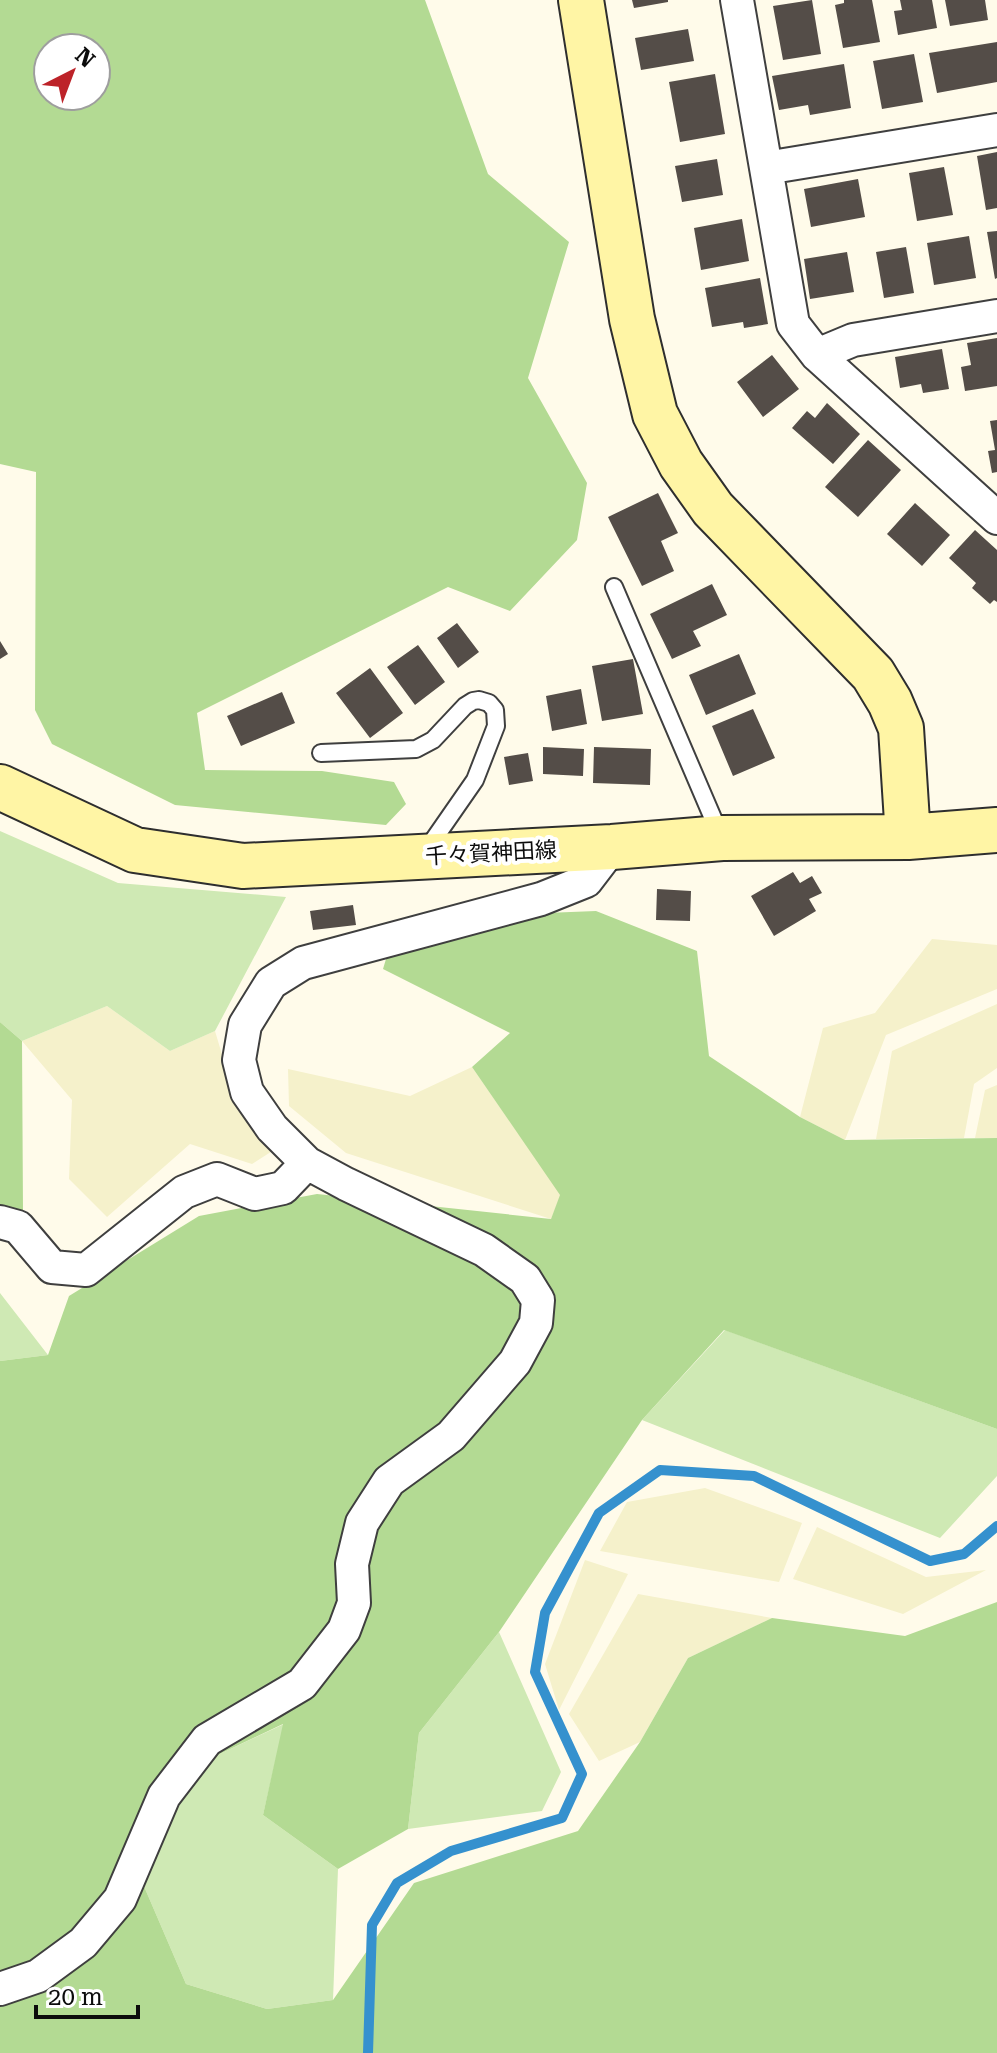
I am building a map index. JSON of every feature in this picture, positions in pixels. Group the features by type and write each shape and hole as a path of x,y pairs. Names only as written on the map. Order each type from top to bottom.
{"main road":[{"path":"581,0 632,319 655,414 681,464 713,509 873,674 890,702 901,728 908,837"},
{"name":"千々賀神田線","path":"2,786 135,850 243,866 612,847 722,838 908,837 997,830"}],"street":[{"path":"737,0 793,324 817,355 997,518"},
{"path":"766,168 997,130"},
{"path":"817,355 853,340 997,316"},
{"path":"0,1989 38,1976 83,1943 120,1899 164,1796 207,1740 302,1684 344,1630 354,1603 352,1564 362,1523 389,1481 451,1436 515,1362 536,1323 538,1300 525,1279 484,1250 307,1163 272,1128 247,1092 239,1060 245,1025 271,983 303,963 541,899 586,881 612,847"},
{"path":"0,1222 18,1227 52,1267 86,1270 184,1192 217,1179 255,1194 283,1188 307,1163"}],"lane":[{"path":"614,587 722,838"},
{"path":"321,753 416,749 433,740 465,706 473,701 489,703 495,710 496,726 475,780 422,856"}],"shaded area":[{"path":"932,939 997,945 997,989 886,1035 845,1140 800,1117 823,1028 875,1013"},
{"path":"997,1004 997,1068 974,1084 964,1138 876,1139 892,1051"},
{"path":"107,1006 170,1051 215,1031 235,1098 277,1148 252,1164 190,1144 107,1217 69,1179 72,1100 22,1041"},
{"path":"472,1067 561,1195 551,1219 346,1153 289,1106 288,1069 410,1096"},
{"path":"997,1085 997,1138 975,1138 985,1090"},
{"path":"705,1488 802,1523 779,1582 600,1551 627,1502"},
{"path":"817,1527 926,1577 986,1570 903,1614 793,1579"},
{"path":"585,1560 628,1574 559,1710 545,1664"},
{"path":"638,1594 772,1618 688,1658 640,1742 599,1761 569,1714"}],"green space":[{"path":"0,0 425,0 488,174 569,242 528,378 587,483 577,540 510,611 448,587 197,713 205,770 322,771 394,782 406,804 386,825 175,805 52,744 35,710 36,472 0,464"},
{"path":"0,831 118,883 286,897 215,1031 170,1051 107,1006 22,1041 0,1022"},
{"path":"596,911 697,951 709,1056 800,1117 845,1140 997,1138 997,1429 724,1330 642,1420 499,1632 419,1733 408,1829 338,1869 263,1815 283,1724 205,1761 137,1870 186,1984 267,2009 333,2000 414,1883 578,1831 640,1742 688,1658 772,1618 905,1636 997,1602 997,2053 0,2053 0,1361 48,1355 69,1296 199,1216 317,1194 551,1219 560,1195 472,1067 510,1033 383,969 398,919"},
{"path":"0,1022 22,1041 23,1213 0,1208"},
{"path":"0,1293 48,1355 0,1361"},
{"path":"725,1330 997,1429 997,1476 940,1538 642,1420"},
{"path":"499,1632 561,1772 542,1811 408,1829 419,1733"},
{"path":"284,1724 263,1815 338,1869 333,2000 267,2009 186,1984 137,1870 205,1761"}],"building":[{"path":"632,0 668,0 668,2 634,8"},
{"path":"812,0 821,54 783,60 773,6"},
{"path":"844,0 872,0 880,42 843,48 835,5 844,3"},
{"path":"900,0 932,0 937,28 898,35 894,11 902,10"},
{"path":"945,0 985,0 988,20 950,26"},
{"path":"688,29 694,61 641,70 635,38"},
{"path":"997,42 997,82 937,93 929,53"},
{"path":"914,54 923,102 882,109 873,61"},
{"path":"844,64 851,108 810,115 808,105 779,110 772,76"},
{"path":"715,74 725,134 680,142 669,82"},
{"path":"997,152 997,208 986,210 977,156"},
{"path":"717,159 723,195 682,202 675,166"},
{"path":"944,167 953,215 917,221 909,173"},
{"path":"858,179 865,217 811,227 804,189"},
{"path":"742,219 749,261 701,270 694,228"},
{"path":"997,231 997,278 995,279 987,232"},
{"path":"969,236 976,278 934,285 927,243"},
{"path":"906,247 914,293 884,298 876,252"},
{"path":"847,252 854,292 810,299 804,259"},
{"path":"760,278 768,324 744,328 743,322 712,327 705,288"},
{"path":"997,338 997,386 965,391 961,367 971,365 967,343"},
{"path":"942,349 949,389 923,393 921,384 900,388 895,357"},
{"path":"772,355 799,389 763,417 737,382"},
{"path":"827,403 860,434 833,464 792,428 807,411 815,418"},
{"path":"997,420 997,472 992,473 988,451 995,450 990,421"},
{"path":"868,440 901,470 858,517 825,487"},
{"path":"658,493 678,533 661,541 674,571 642,586 608,517"},
{"path":"915,503 950,535 922,566 887,534"},
{"path":"975,530 997,550 997,602 994,600 990,604 972,588 976,583 949,558"},
{"path":"712,584 727,615 693,631 701,646 672,659 650,614"},
{"path":"457,623 479,652 458,668 437,638"},
{"path":"0,641 8,654 0,659"},
{"path":"418,645 445,682 415,705 387,667"},
{"path":"739,654 756,694 706,715 689,675"},
{"path":"633,659 643,714 602,721 592,666"},
{"path":"370,668 403,713 370,738 336,693"},
{"path":"581,689 587,724 552,731 546,696"},
{"path":"282,692 295,723 241,746 227,716"},
{"path":"753,709 775,758 733,776 712,726"},
{"path":"543,747 584,749 583,776 543,774"},
{"path":"594,747 651,749 650,785 593,783"},
{"path":"528,753 533,781 509,785 504,757"},
{"path":"793,872 800,883 812,876 822,893 809,899 816,911 774,936 751,896"},
{"path":"657,889 691,891 690,921 656,920"},
{"path":"353,905 356,925 313,930 310,911"}],"waterway":[{"path":"368,2053 372,1925 397,1883 451,1851 562,1818 582,1774 535,1672 545,1613 599,1513 660,1470 754,1476 930,1561 964,1554 997,1526"}]}
